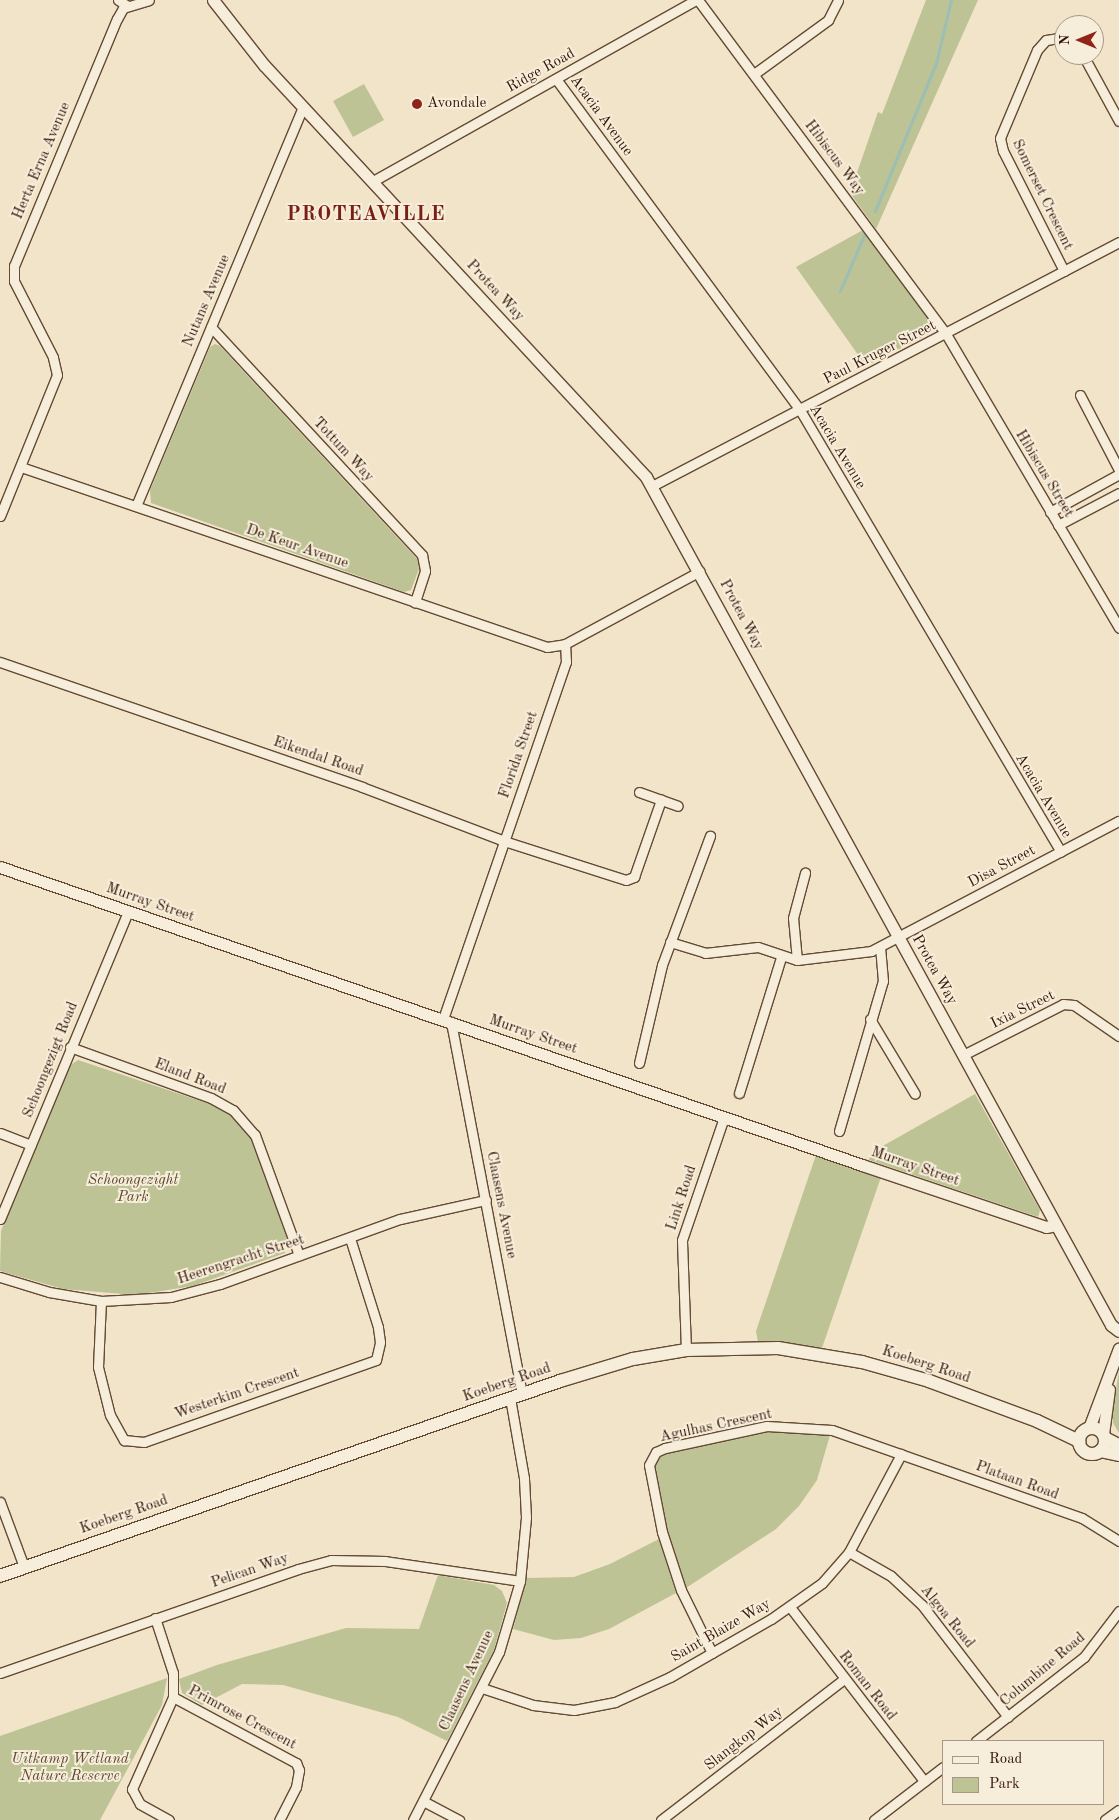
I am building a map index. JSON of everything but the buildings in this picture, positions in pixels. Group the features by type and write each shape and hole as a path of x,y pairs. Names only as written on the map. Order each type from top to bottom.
{"main road":[{"name":"Koeberg Road","path":"0,1576 516,1396 633,1359 686,1350 748,1346 826,1355 929,1382 1036,1421 1084,1433"},
{"path":"1119,1445 1104,1436 1084,1433 1087,1452 1100,1451 1119,1455"},
{"path":"1100,1451 1104,1436"}],"street":[{"path":"118,0 128,6 149,0"},
{"name":"Protea Way","path":"213,0 251,51 652,486 700,570 898,937 1111,1325 1119,1331"},
{"name":"Hibiscus Way","path":"697,0 946,334"},
{"name":"Ridge Road","path":"373,182 697,0"},
{"path":"754,74 828,20 838,0"},
{"name":"Herta Erna Avenue","path":"0,516 54,386 57,369 16,285 14,266 114,26 123,8 128,6"},
{"name":"Somerset Crescent","path":"1054,39 1046,40 1037,50 1000,138 1003,151 1064,271"},
{"path":"1088,65 1119,121"},
{"name":"Acacia Avenue","path":"556,78 800,410 1060,852"},
{"name":"Nutans Avenue","path":"136,506 303,107"},
{"name":"Paul Kruger Street","path":"652,486 1119,242"},
{"name":"Tottum Way","path":"211,327 422,555 425,572 415,602"},
{"name":"Hibiscus Street","path":"946,334 1119,628"},
{"path":"1050,512 1119,472 1080,395"},
{"name":"De Keur Avenue","path":"21,466 547,647 565,644"},
{"path":"1058,525 1119,493"},
{"path":"565,644 700,570"},
{"name":"Florida Street","path":"447,1021 504,841 566,662 565,644"},
{"name":"Eikendal Road","path":"0,662 371,790 504,841 626,880 634,877 661,800"},
{"path":"639,792 678,806"},
{"name":"Disa Street","path":"880,947 1119,821"},
{"path":"639,1063 670,942 710,836"},
{"name":"Murray Street","path":"0,867 1046,1227 1056,1224"},
{"path":"797,960 793,918 805,872"},
{"name":"Schoongezigt Road","path":"0,1219 70,1047 128,912"},
{"path":"670,942 705,953 758,947 781,957 797,960 880,947 883,981 870,1019 840,1131"},
{"path":"739,1093 781,957"},
{"name":"Ixia Street","path":"963,1055 1063,1004 1074,1005 1119,1036"},
{"path":"870,1019 915,1094"},
{"name":"Claasens Avenue","path":"413,1820 499,1652 520,1581 526,1517 516,1396 486,1200 447,1021"},
{"name":"Eland Road","path":"70,1047 211,1098 233,1110 255,1135 299,1255"},
{"name":"Link Road","path":"686,1350 682,1240 724,1117"},
{"path":"0,1133 31,1145"},
{"name":"Heerengracht Street","path":"0,1277 49,1292 101,1301 150,1299 192,1292 400,1219 486,1200"},
{"name":"Westerkim Crescent","path":"101,1301 98,1367 110,1415 124,1440 144,1442 376,1360 380,1342 378,1327 350,1238"},
{"path":"1084,1433 1119,1348"},
{"path":"1104,1436 1114,1360"},
{"name":"Agulhas Crescent","path":"712,1653 681,1590 665,1545 649,1470 650,1460 656,1452 754,1428 794,1426 844,1433 901,1454"},
{"name":"Plataan Road","path":"901,1454 1082,1518 1119,1541"},
{"name":"Saint Blaize Way","path":"482,1688 556,1709 593,1708 638,1693 712,1653 790,1607 822,1583 848,1552 901,1454"},
{"path":"0,1502 24,1567"},
{"name":"Algoa Road","path":"848,1552 891,1576 912,1594 1008,1717"},
{"name":"Pelican Way","path":"0,1672 155,1618 332,1560 385,1561 520,1581"},
{"name":"Roman Road","path":"790,1607 924,1781"},
{"name":"Columbine Road","path":"977,1740 1084,1657 1119,1611"},
{"name":"Primrose Crescent","path":"155,1618 173,1673 173,1697 132,1789 140,1804 169,1820"},
{"name":"Slangkop Way","path":"661,1820 844,1679"},
{"name":"Primrose Crescent","path":"173,1697 296,1763 299,1770 296,1787 279,1820"},
{"path":"874,1820 942,1768"},
{"path":"423,1801 459,1820"},
{"path":"1105,1820 1119,1810"}],"green space":[{"path":"926,0 978,0 876,229 850,193 878,112 882,114"},
{"path":"364,84 384,120 353,137 333,101"},
{"path":"863,230 928,318 929,330 926,335 866,366 796,267"},
{"path":"215,344 220,346 418,560 419,569 411,590 404,592 151,503 150,490 210,347"},
{"name":"Schoongezight Park","path":"78,1060 213,1105 235,1118 253,1142 288,1240 285,1253 193,1286 136,1295 63,1289 0,1271 1,1231 69,1066"},
{"path":"975,1094 1040,1210 1038,1217 869,1160 872,1152"},
{"path":"816,1155 881,1177 822,1348 758,1342 756,1331"},
{"path":"1119,1371 1119,1433 1113,1423 1112,1413"},
{"path":"778,1430 830,1435 817,1480 799,1506 776,1529 686,1588 671,1548 654,1471 657,1459 667,1453"},
{"path":"659,1539 676,1593 609,1629 581,1638 554,1640 513,1629 526,1578 574,1577 610,1564"},
{"path":"438,1575 494,1585 502,1591 507,1603 494,1650 447,1741 398,1717 283,1685 242,1684 202,1705 182,1693 179,1679 217,1665 346,1628 419,1629"},
{"name":"Uitkamp Wetland Nature Reserve","path":"167,1678 162,1705 100,1820 0,1820 0,1736"}],"waterway":[{"path":"875,211 936,63 951,0"},
{"path":"840,291 865,233"}],"place":[{"name":"Avondale","path":"417,104"}],"district":[{"name":"PROTEAVILLE","path":"366,215"}]}
